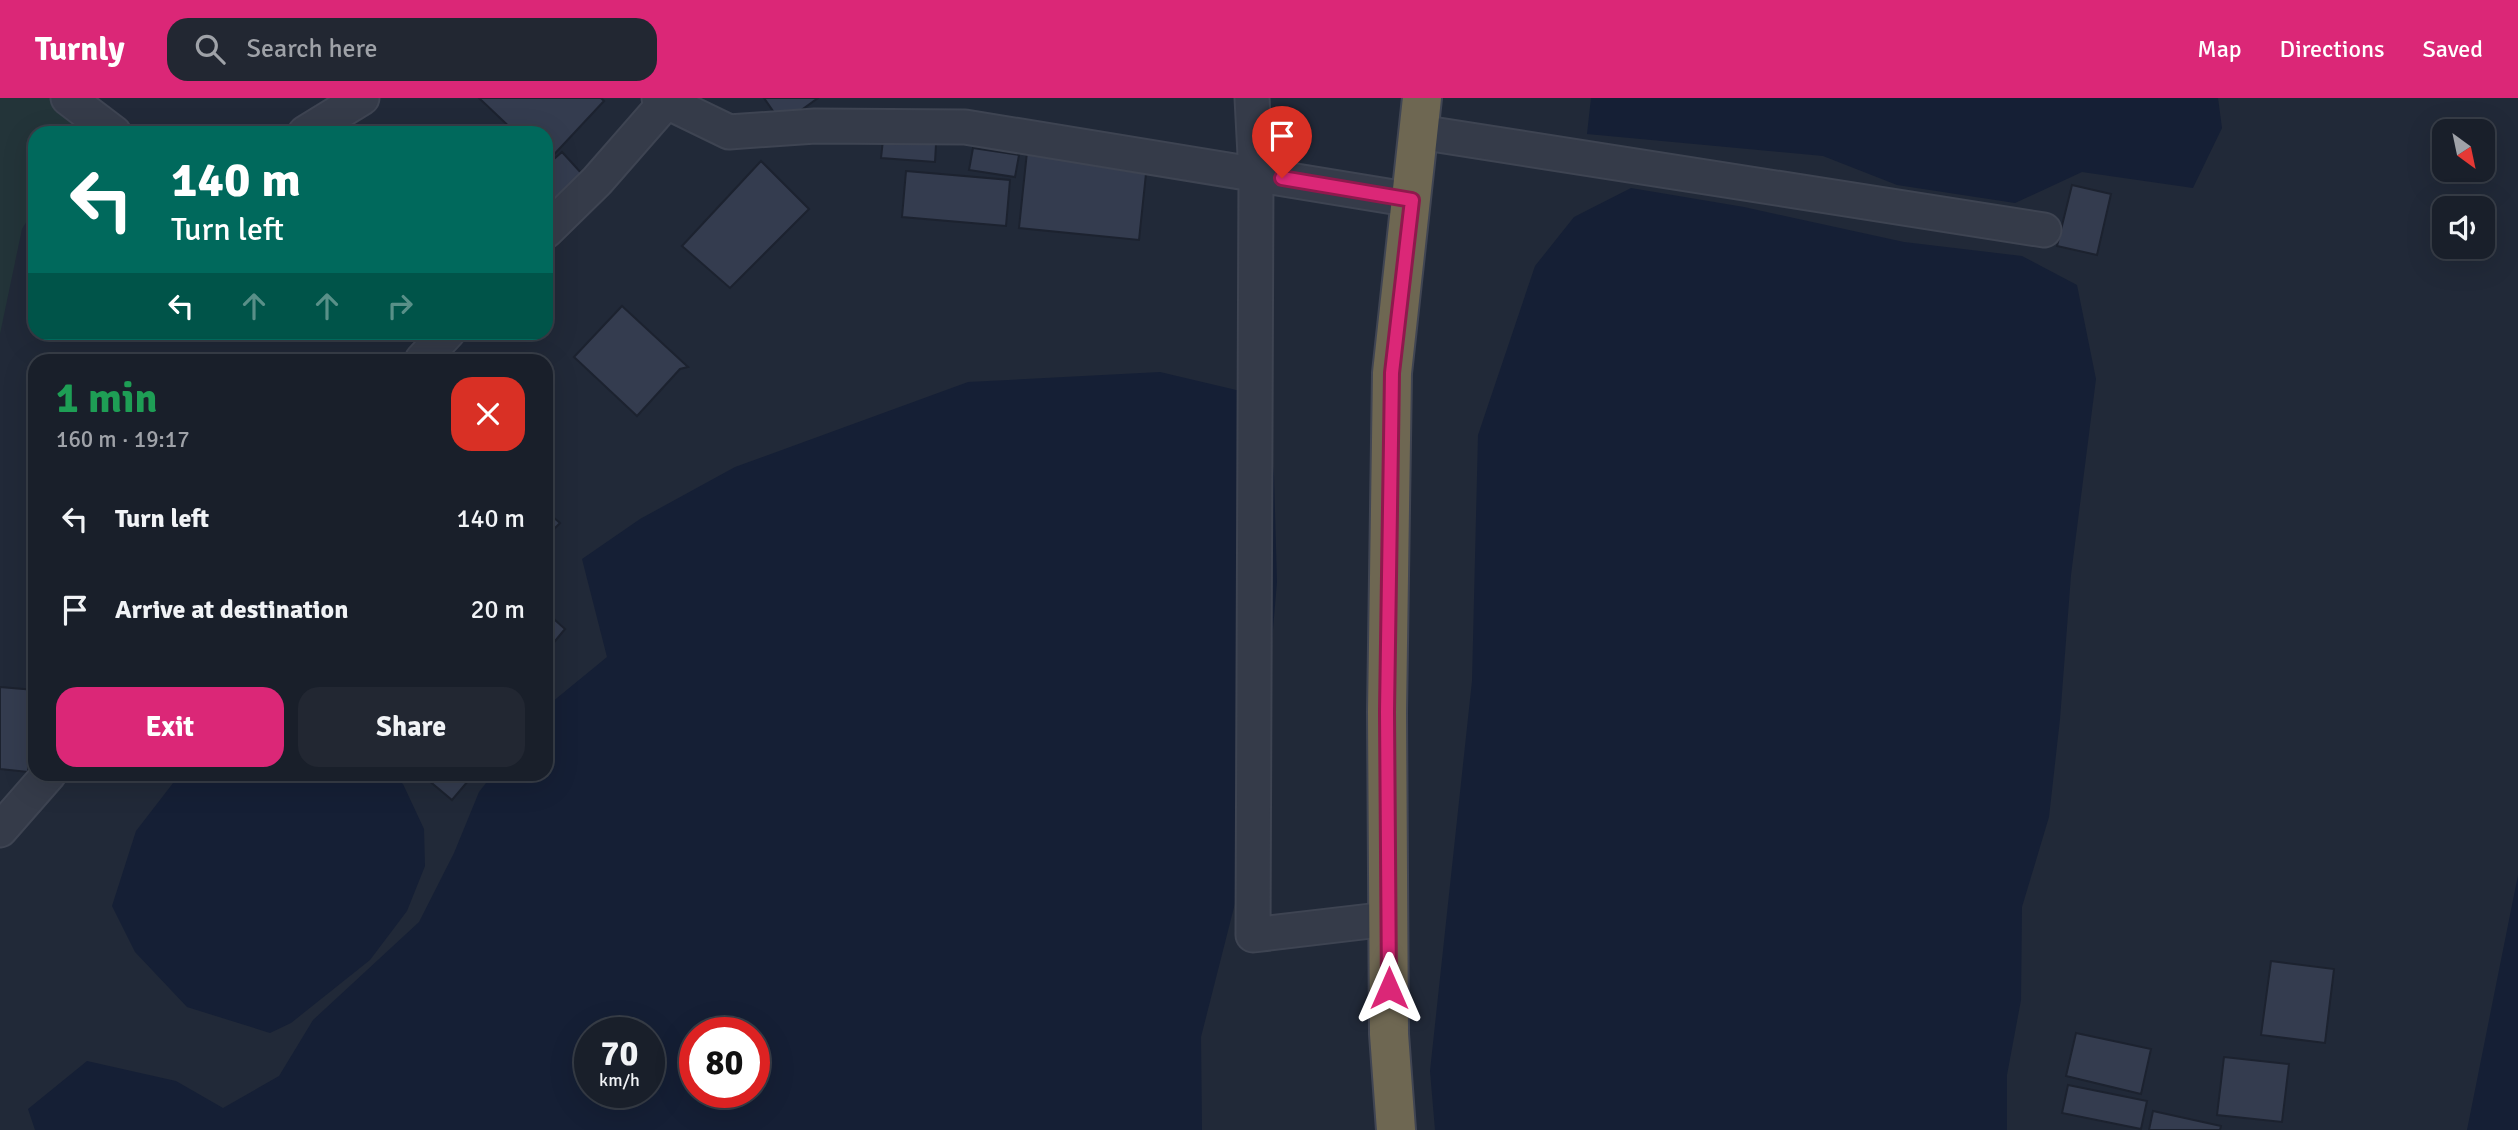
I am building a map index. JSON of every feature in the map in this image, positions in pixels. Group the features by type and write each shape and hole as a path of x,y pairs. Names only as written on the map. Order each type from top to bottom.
{"highway":[{"path":"1396,1130 1389,1034 1388,919 1387,712 1392,373 1421,115"}],"street":[{"path":"68,98 105,126"},
{"path":"316,126 362,98"},
{"path":"1252,98 1256,174 1254,935 1388,919"},
{"path":"553,224 597,181 662,100 729,132 816,126 965,127 1412,200"},
{"path":"1421,115 2044,230"},
{"path":"428,354 441,340"},
{"path":"0,830 43,781"}],"shaded area":[{"path":"0,98 75,98 75,126 28,126 28,219 22,229 0,334"}],"water":[{"path":"1591,98 2218,98 2222,128 2193,188 2082,172 2015,203 1897,185 1823,156 1587,134"},
{"path":"1631,188 1744,207 1904,242 2022,256 2077,285 2096,379 2071,575 2049,817 2022,907 2021,1000 2007,1075 2007,1130 1435,1130 1430,1071 1472,681 1478,435 1535,266 1574,217"},
{"path":"1160,372 1266,397 1274,476 1277,582 1267,700 1246,860 1201,1037 1202,1130 35,1130 28,1109 87,1061 176,1081 223,1108 279,1076 313,1020 419,922 454,853 479,792 488,781 553,781 553,701 607,657 582,559 640,519 735,467 968,382"},
{"path":"175,781 398,781 403,784 424,829 425,866 407,911 370,960 291,1023 270,1033 187,1007 135,952 112,906 136,831"},
{"path":"2518,875 2518,1130 2467,1130"}],"building":[{"path":"479,98 601,98 604,101 553,156 553,126 509,126"},
{"path":"764,98 818,98 782,124"},
{"path":"883,140 936,144 935,162 881,158"},
{"path":"973,148 1019,155 1015,177 969,170"},
{"path":"562,152 583,175 553,200 553,160"},
{"path":"1027,152 1147,164 1139,240 1019,228"},
{"path":"761,161 809,209 730,288 682,246"},
{"path":"906,171 1010,180 1006,226 902,217"},
{"path":"2072,185 2111,194 2097,255 2057,246"},
{"path":"622,306 688,367 680,369 637,416 574,357"},
{"path":"553,517 560,523 553,530"},
{"path":"553,618 565,629 553,644"},
{"path":"0,687 28,689 28,772 0,769"},
{"path":"429,781 468,781 452,800"},
{"path":"2271,961 2334,969 2325,1043 2261,1035"},
{"path":"2076,1033 2151,1049 2141,1094 2066,1076"},
{"path":"2224,1057 2289,1064 2282,1122 2217,1115"},
{"path":"2068,1085 2147,1101 2141,1129 2062,1113"},
{"path":"2153,1111 2221,1126 2220,1130 2149,1130"}],"route":[{"path":"1282,178 1412,200 1392,373 1387,712 1389,988"}]}
